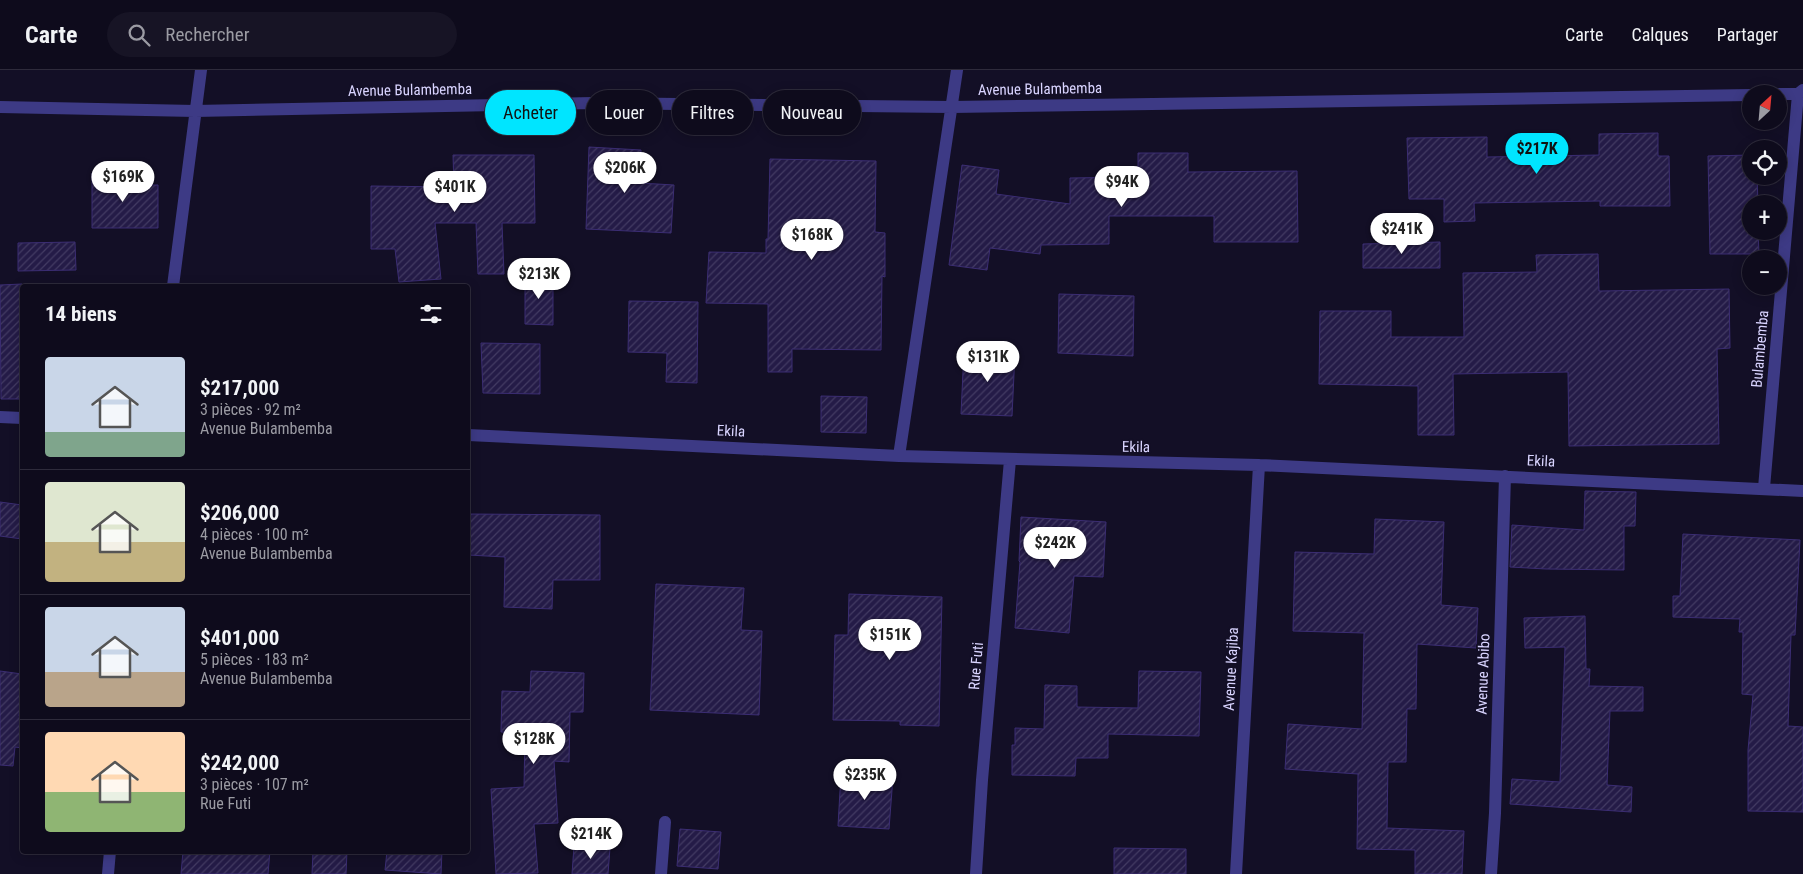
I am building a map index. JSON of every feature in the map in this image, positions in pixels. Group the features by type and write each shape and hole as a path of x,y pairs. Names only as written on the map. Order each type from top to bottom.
{"street":[{"path":"172,284 201,70"},
{"path":"899,456 957,70"},
{"path":"1788,93 1801,92"},
{"name":"Bulambemba","path":"1764,488 1801,92"},
{"name":"Avenue Bulambemba","path":"0,107 195,111 594,103 952,107 1742,95"},
{"path":"0,417 20,418"},
{"name":"Ekila","path":"470,435 899,456 1259,466 1803,491"},
{"name":"Rue Futi","path":"976,874 982,780 1010,460"},
{"name":"Avenue Kajiba","path":"1236,874 1259,466"},
{"name":"Avenue Abibo","path":"1491,874 1495,804 1505,476"},
{"path":"661,874 665,822"},
{"path":"108,874 110,854"}],"building":[{"path":"1658,133 1658,156 1669,156 1670,206 1600,206 1600,201 1474,203 1475,221 1444,222 1444,199 1409,199 1407,138 1487,137 1487,157 1599,155 1599,134"},
{"path":"589,147 641,150 640,183 674,185 671,233 586,229"},
{"path":"1138,153 1188,153 1188,172 1297,171 1298,242 1214,242 1214,216 1109,216 1109,244 1041,245 1040,254 990,248 987,270 949,265 962,165 999,170 996,194 1070,204 1070,178 1138,177"},
{"path":"453,155 534,155 535,223 502,223 504,274 478,274 476,223 435,223 441,279 399,282 395,249 371,249 371,186 454,187"},
{"path":"1742,155 1742,185 1757,185 1758,195 1742,195 1742,240 1758,240 1759,250 1742,250 1742,254 1710,254 1708,156"},
{"path":"770,159 876,161 875,232 885,233 885,277 882,276 881,350 792,349 792,372 768,372 768,304 706,303 709,252 766,253"},
{"path":"92,173 126,173 126,185 158,185 158,228 92,228"},
{"path":"75,242 76,270 18,271 18,243"},
{"path":"1440,242 1440,268 1363,268 1363,244"},
{"path":"1598,254 1599,291 1729,289 1730,348 1717,349 1719,444 1569,446 1568,372 1453,374 1454,435 1418,435 1418,386 1319,384 1320,311 1391,311 1391,337 1464,337 1463,273 1537,272 1536,255"},
{"path":"525,276 553,276 553,325 525,324"},
{"path":"20,284 20,399 1,399 0,285"},
{"path":"1059,294 1134,296 1133,356 1058,353"},
{"path":"629,301 698,302 697,383 666,382 667,353 628,352"},
{"path":"481,343 540,344 540,394 483,393"},
{"path":"964,350 1015,353 1012,416 961,414"},
{"path":"821,396 867,397 866,433 821,432"},
{"path":"1585,491 1636,492 1635,526 1624,526 1624,570 1510,567 1512,525 1584,530"},
{"path":"0,502 20,505 20,539 0,536"},
{"path":"470,514 600,515 600,580 553,580 552,609 504,607 505,557 470,555"},
{"path":"1021,517 1106,522 1103,577 1074,576 1069,633 1015,628"},
{"path":"1375,519 1444,522 1441,605 1478,608 1476,648 1417,644 1416,709 1407,709 1406,762 1388,762 1387,828 1464,831 1462,874 1415,874 1415,850 1357,849 1358,774 1285,769 1288,724 1362,729 1364,633 1293,631 1295,552 1374,554"},
{"path":"1683,534 1800,540 1795,635 1791,635 1788,726 1803,727 1803,812 1748,811 1748,750 1753,695 1742,694 1743,632 1739,632 1740,619 1673,617 1673,596 1680,596"},
{"path":"656,584 744,588 741,630 762,631 759,715 650,710"},
{"path":"849,594 942,597 939,726 900,725 900,721 833,720 835,635 848,635"},
{"path":"1585,616 1586,669 1590,669 1589,686 1643,687 1643,711 1610,711 1607,785 1632,787 1631,812 1510,804 1512,779 1560,782 1565,647 1525,648 1524,618"},
{"path":"0,671 20,674 20,748 15,747 13,766 0,765"},
{"path":"531,671 584,673 583,712 570,712 569,762 554,761 558,823 534,824 538,873 496,874 491,789 524,787 525,733 501,732 502,691 530,692"},
{"path":"1139,671 1201,672 1199,736 1108,734 1108,758 1076,758 1075,776 1012,775 1012,745 1015,745 1015,728 1044,729 1045,685 1077,686 1077,707 1138,708"},
{"path":"841,773 893,777 889,829 838,826"},
{"path":"680,829 721,832 718,869 677,866"},
{"path":"574,846 610,848 608,874 572,874"},
{"path":"1114,848 1186,849 1186,874 1114,874"},
{"path":"183,854 270,854 268,874 181,874"},
{"path":"313,854 347,854 346,874 312,874"},
{"path":"387,854 442,854 441,874 385,870"}]}
